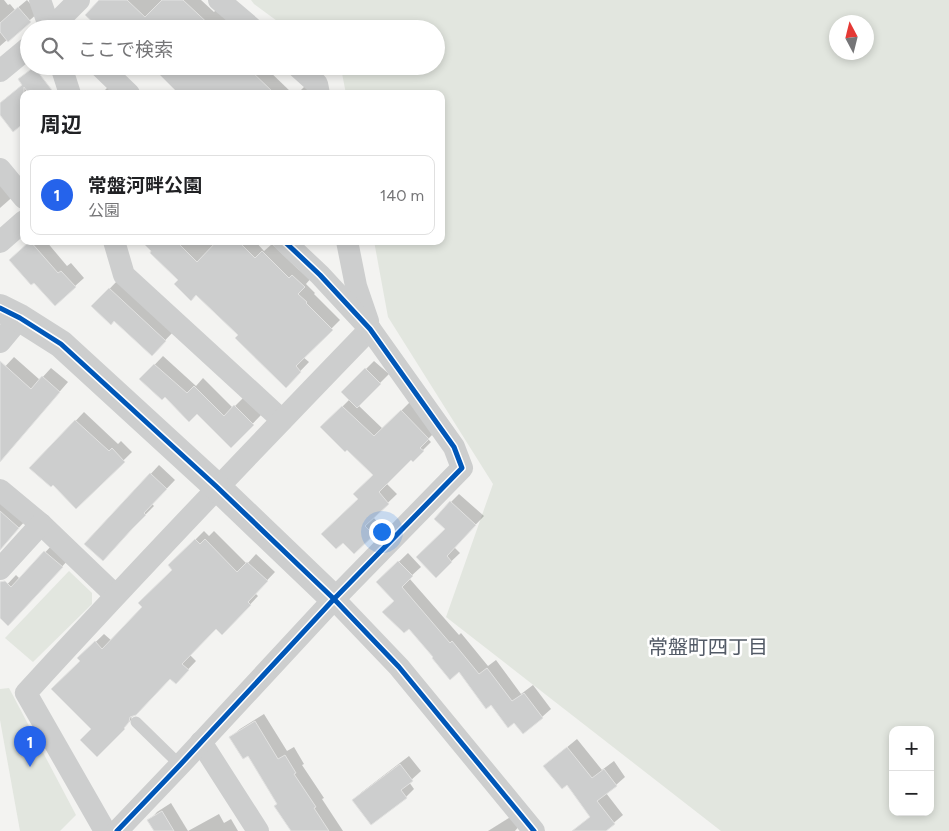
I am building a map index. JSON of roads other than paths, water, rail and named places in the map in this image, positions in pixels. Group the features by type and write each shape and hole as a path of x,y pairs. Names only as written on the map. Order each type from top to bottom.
{"street":[{"path":"40,0 47,20"},
{"path":"59,20 79,0"},
{"path":"219,0 242,20"},
{"path":"0,71 20,54"},
{"path":"64,75 69,90"},
{"path":"109,75 124,90"},
{"path":"307,75 317,84 318,90"},
{"path":"0,169 20,193"},
{"path":"0,242 20,224"},
{"path":"115,245 124,275 282,420"},
{"path":"117,831 334,599 462,468 454,447 370,329 320,275 288,245"},
{"path":"348,245 356,286 370,329"},
{"path":"0,342 10,313 61,344 217,487 334,599 399,667 534,831"},
{"path":"105,831 26,693 217,487 370,329"},
{"path":"0,490 41,524 115,595"},
{"path":"0,569 41,524"},
{"path":"201,742 258,831"}],"lane":[{"path":"136,722 180,765"}],"place":[{"name":"常盤河畔公園","path":"30,767"}],"district":[{"name":"常盤町四丁目","path":"708,647"}]}
